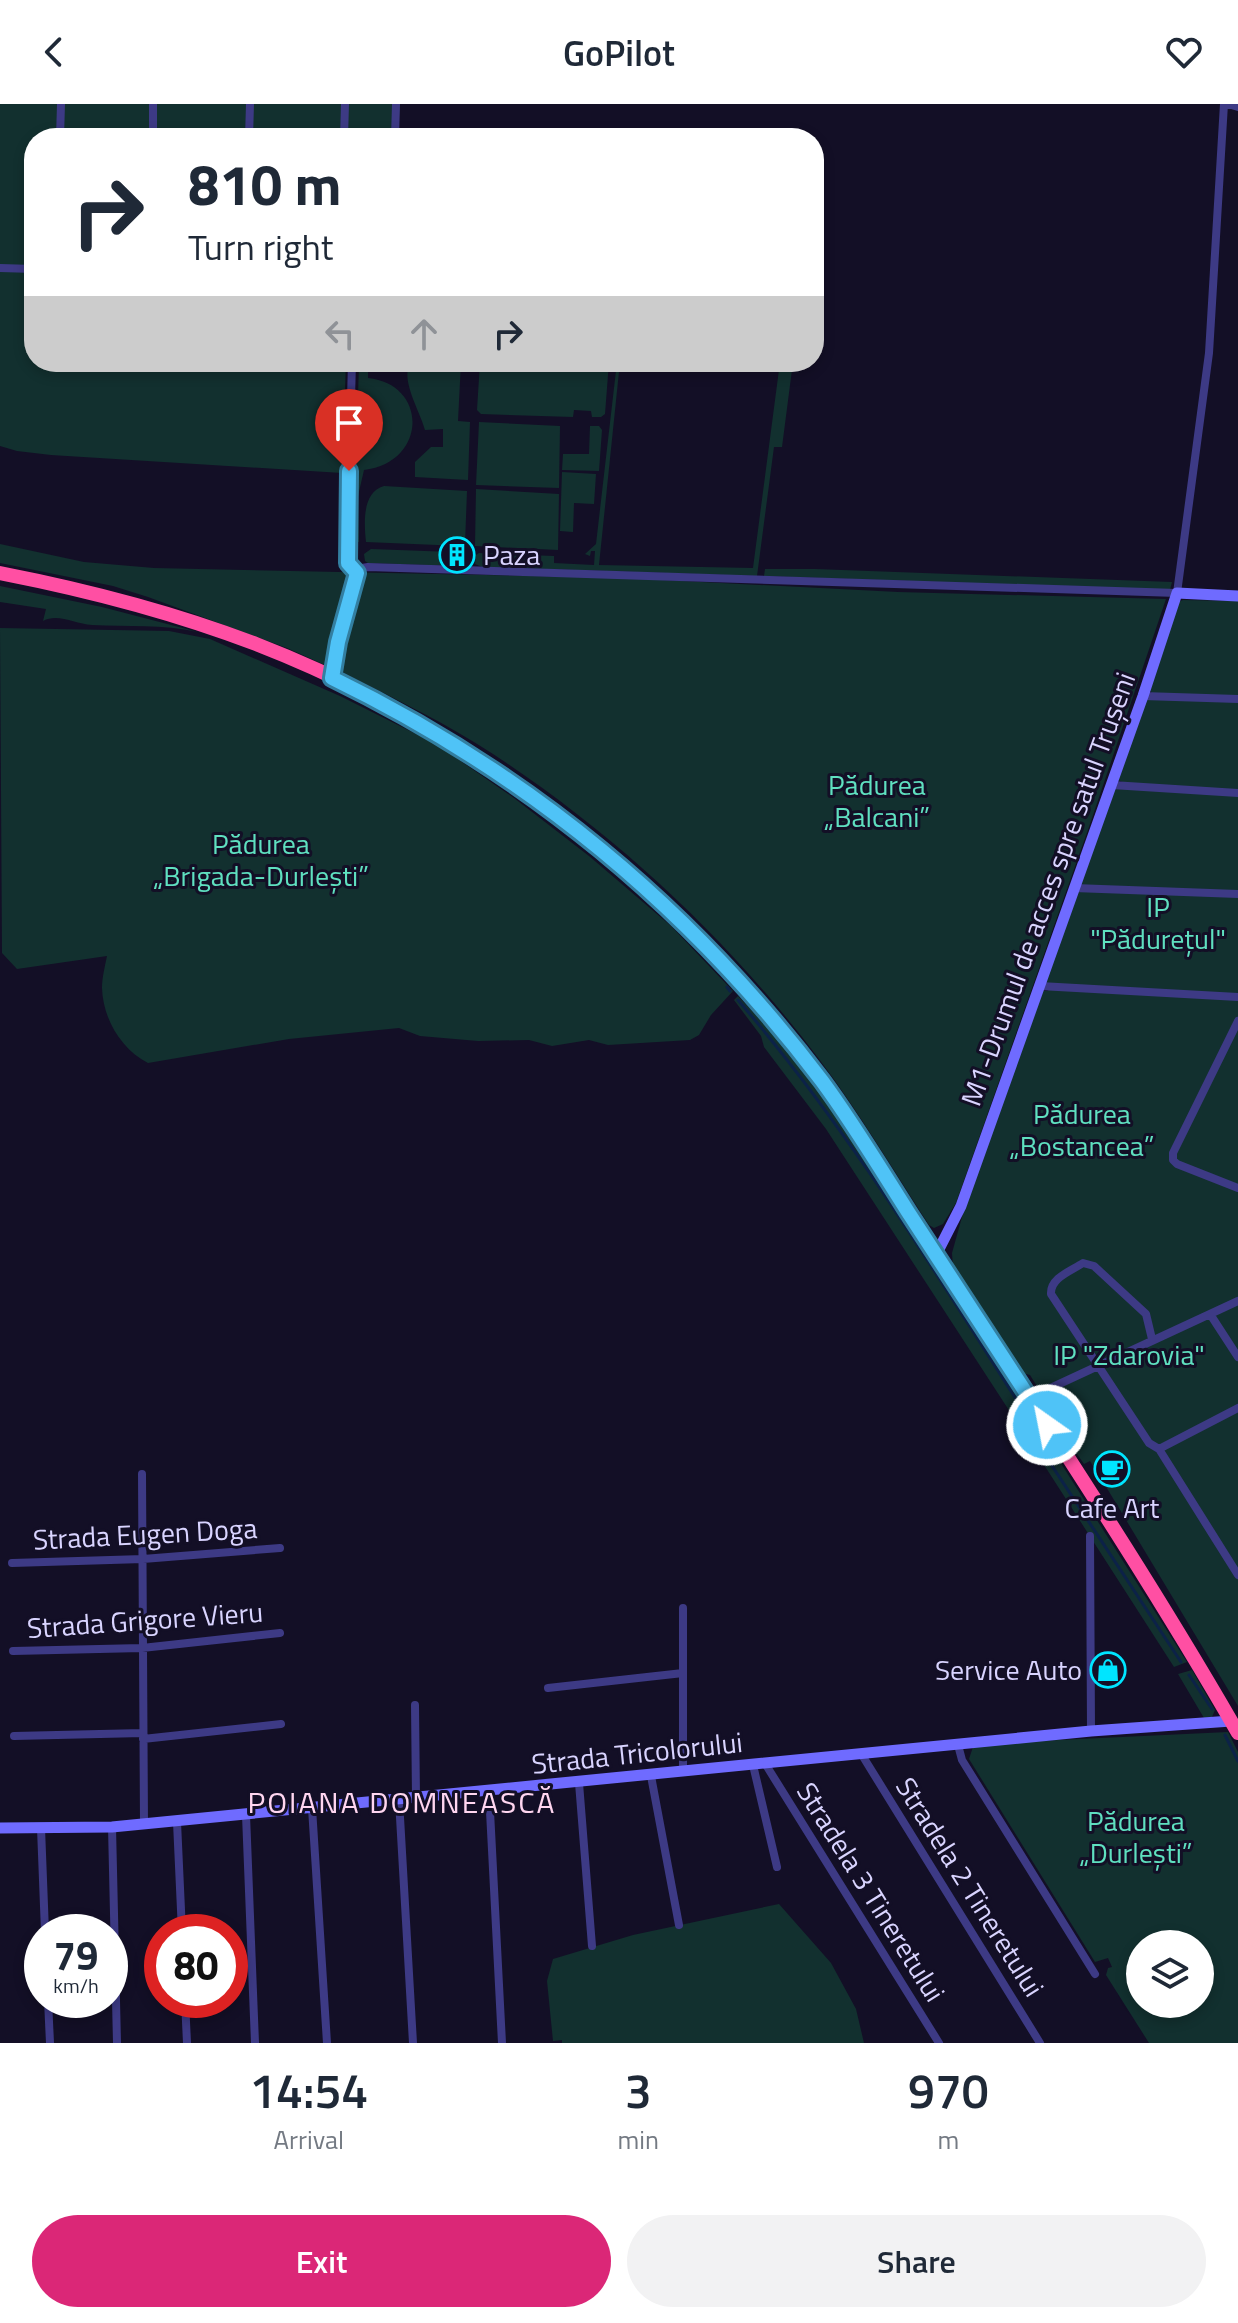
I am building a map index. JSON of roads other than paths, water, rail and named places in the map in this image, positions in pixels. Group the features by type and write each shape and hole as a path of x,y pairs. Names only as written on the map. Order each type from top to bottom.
{"highway":[{"path":"0,573 72,587 175,616 258,645 332,678 418,721 487,764 581,834 662,903 742,986 822,1082 1178,1629 1235,1727"}],"street":[{"path":"60,128 61,104"},
{"path":"153,104 153,128"},
{"path":"249,128 250,104"},
{"path":"344,128 345,104"},
{"path":"395,128 396,104"},
{"path":"1177,593 1209,353 1226,104 1238,107"},
{"path":"0,268 24,269"},
{"path":"352,372 347,546 348,563 357,573"},
{"path":"332,678 338,642 357,573 368,567 1238,596"},
{"name":"M1-Drumul de acces spre satul Trușeni","path":"936,1255 961,1206 1112,785 1177,593"},
{"path":"1143,696 1238,699"},
{"path":"1112,785 1238,793"},
{"path":"1074,888 1238,894"},
{"path":"1040,986 1238,997"},
{"path":"1238,1021 1187,1124 1173,1160 1238,1188"},
{"path":"1152,1339 1146,1314 1094,1266 1083,1263 1054,1282 1051,1294 1149,1443 1159,1449 1238,1575"},
{"path":"1029,1398 1238,1301"},
{"path":"1210,1314 1238,1357"},
{"path":"1159,1449 1238,1408"},
{"path":"142,1474 144,1824"},
{"path":"1090,1536 1091,1731"},
{"name":"Strada Eugen Doga","path":"12,1563 143,1559 280,1548"},
{"path":"683,1608 683,1772"},
{"name":"Strada Grigore Vieru","path":"13,1651 142,1648 280,1633"},
{"path":"548,1688 683,1673"},
{"path":"415,1705 416,1798"},
{"path":"14,1736 143,1736 281,1724"},
{"name":"Strada Tricolorului","path":"0,1828 112,1827 177,1822 1091,1731 1235,1727"},
{"path":"958,1745 962,1760 1095,1974"},
{"name":"Stradela 2 Tineretului","path":"862,1755 1040,2043"},
{"name":"Stradela 3 Tineretului","path":"760,1765 777,1867"},
{"name":"Stradela 3 Tineretului","path":"760,1765 939,2043"},
{"path":"651,1776 679,1925"},
{"path":"579,1783 592,1946"},
{"path":"489,1792 502,2043"},
{"path":"399,1800 413,2043"},
{"path":"312,1808 327,2043"},
{"path":"246,1815 255,2043"},
{"path":"177,1822 181,1914"},
{"path":"112,1827 117,2043"},
{"path":"41,1828 44,1914"},
{"path":"49,2018 50,2043"},
{"path":"186,2018 187,2043"}],"waterway":[{"path":"727,987 730,991"},
{"path":"738,1000 780,1050 894,1208 1034,1427 1037,1443 1181,1662"},
{"path":"1189,1675 1212,1709"},
{"path":"1225,1735 1238,1761"}],"place":[{"name":"Paza","path":"457,555"},
{"name":"Cafe Art","path":"1112,1469"},
{"name":"Service Auto","path":"1108,1670"}],"district":[{"name":"POIANA DOMNEASCĂ","path":"402,1803"}],"park label":[{"name":"Pădurea „Balcani”","path":"877,801"},
{"name":"Pădurea „Brigada-Durlești”","path":"261,860"},
{"name":"IP \"Pădurețul\"","path":"1158,923"},
{"name":"Pădurea „Bostancea”","path":"1082,1130"},
{"name":"IP \"Zdarovia\"","path":"1129,1355"},
{"name":"Pădurea „Durlești”","path":"1136,1837"}]}
